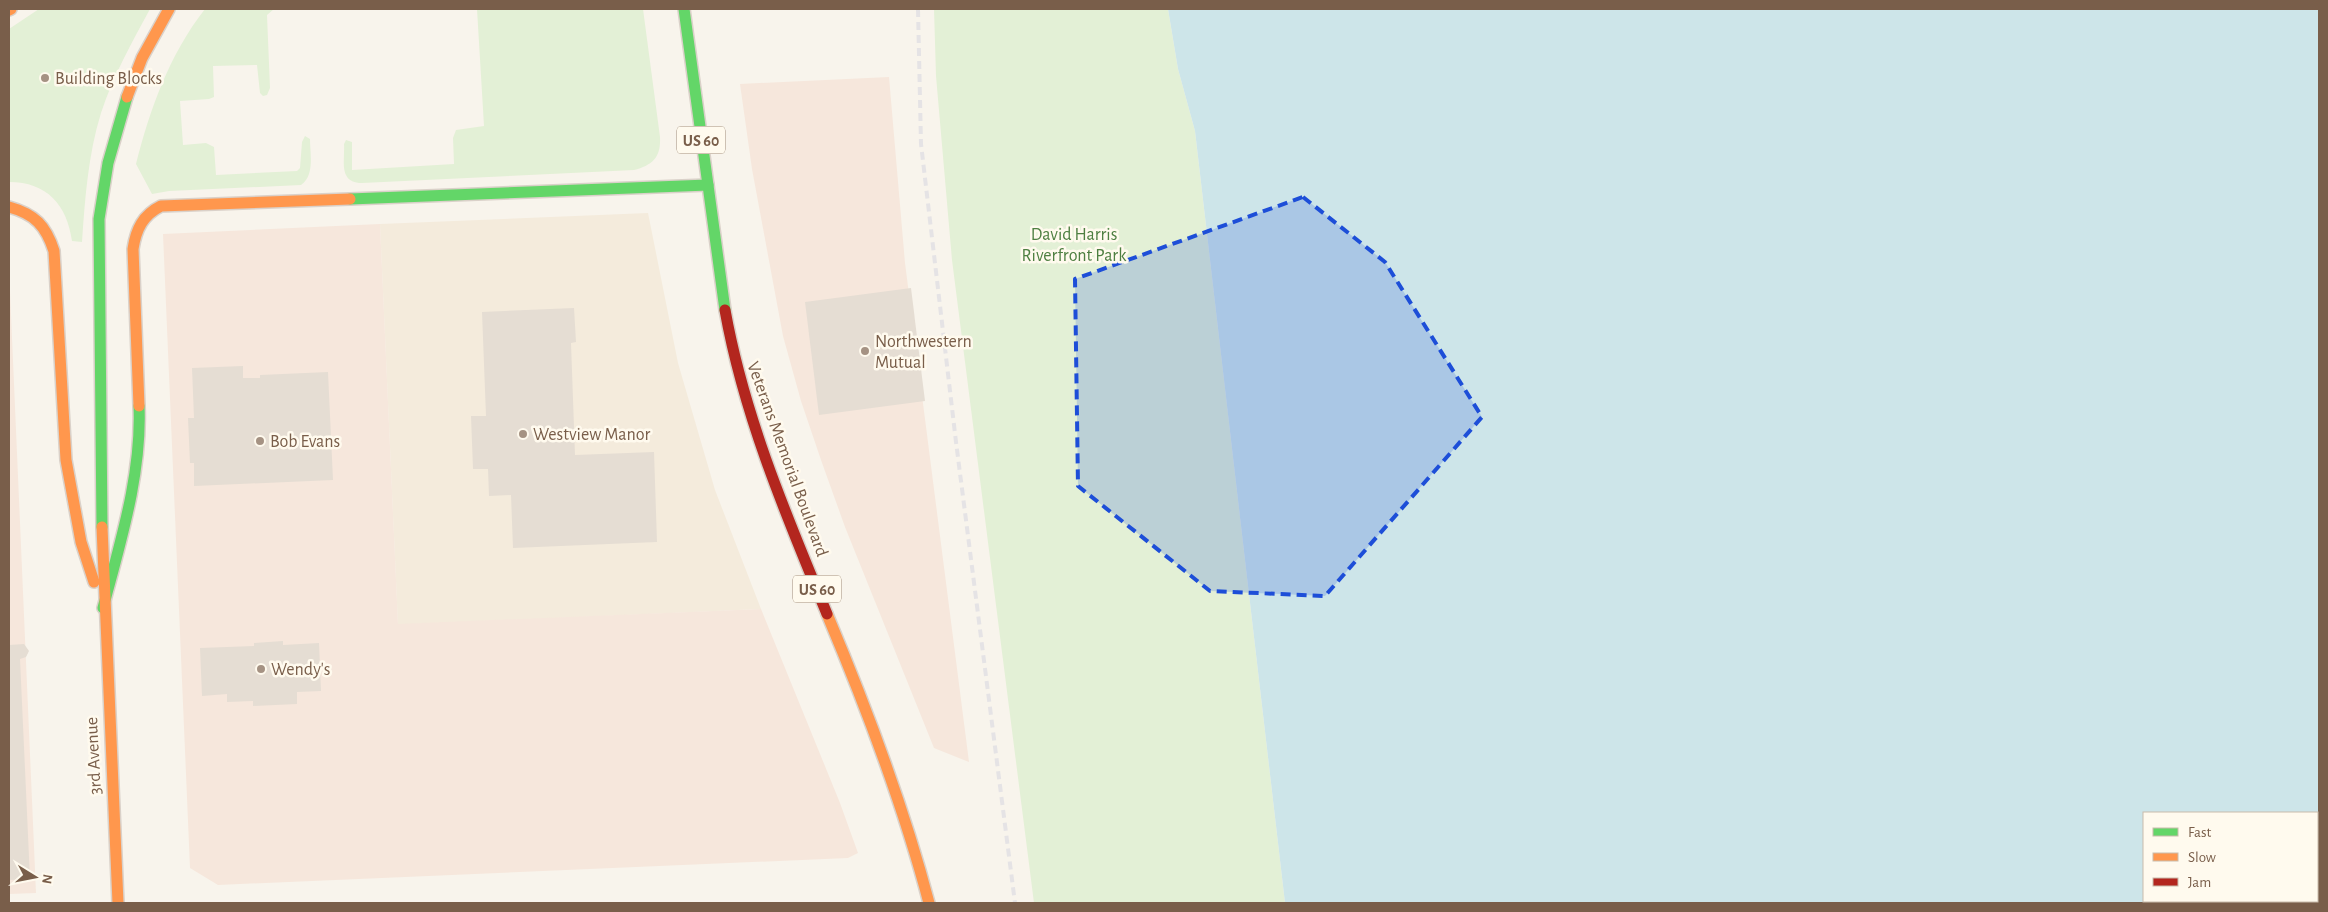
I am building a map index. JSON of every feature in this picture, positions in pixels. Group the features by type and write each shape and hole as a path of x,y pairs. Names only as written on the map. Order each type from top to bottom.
{"main road":[{"name":"3rd Avenue","path":"118,903 103,608 98,268 102,193 113,136 125,98 140,60 169,9"},
{"name":"Veterans Memorial Boulevard","path":"684,9 724,312 744,396 770,470 906,818 929,903"},
{"path":"103,608 125,524 135,468 140,423 133,250 138,227 152,210 161,206 708,185"},
{"path":"9,207 24,211 39,219 49,233 54,251 59,373 68,468 85,560 103,608"}],"highlighted area":[{"path":"1303,197 1385,262 1482,417 1325,596 1210,591 1078,486 1075,279"}],"shaded area":[{"path":"889,77 905,263 969,762 934,748 845,527 801,401 783,336 752,169 740,84"},
{"path":"648,213 678,363 715,490 761,609 398,625 380,224"},
{"path":"380,224 398,624 761,609 840,803 858,853 848,858 218,885 190,868 163,234"},
{"path":"9,268 36,893 9,894"}],"green space":[{"path":"39,9 150,9 117,73 101,113 90,161 82,242 72,241 65,217 53,198 34,186 9,182 9,29"},
{"path":"205,9 274,9 267,15 270,88 267,95 263,96 260,93 257,65 213,66 214,97 180,101 183,145 206,143 214,147 216,175 297,171 300,168 302,142 305,136 310,139 311,164 308,176 301,185 169,191 152,194 136,164 142,143 162,83 181,45"},
{"path":"477,9 643,9 660,137 659,150 651,163 634,170 362,183 349,179 344,170 344,144 346,140 352,142 352,170 454,164 453,138 456,130 484,126"},
{"name":"David Harris Riverfront Park","path":"934,9 1168,9 1178,69 1195,131 1285,903 1034,903 952,260 936,76"}],"water":[{"path":"1168,9 2319,9 2319,903 1285,903 1195,131 1178,69"}],"building":[{"name":"Northwestern Mutual","path":"911,288 925,401 819,415 805,302"},
{"name":"Westview Manor","path":"574,308 576,342 571,343 575,455 654,452 657,542 513,548 511,495 489,496 488,469 473,469 471,416 486,416 482,312"},
{"name":"Bob Evans","path":"243,366 243,378 260,378 260,375 328,372 333,480 194,486 194,463 190,463 188,418 194,418 192,368"},
{"name":"Wendy's","path":"283,641 283,645 319,643 321,691 297,692 297,704 253,706 253,701 227,702 227,694 202,696 200,648 254,646 254,643"},
{"path":"24,644 29,651 26,657 20,659 30,879 9,880 9,645"}],"railway":[{"path":"918,9 921,144 956,442 1015,903"}],"traffic: fast":[{"path":"684,9 725,310"},
{"path":"102,527 99,219 108,163 127,97"},
{"path":"350,199 708,185"},
{"path":"103,608 123,533 133,483 139,432 139,406"}],"traffic: slow":[{"path":"127,97 142,58 169,9"},
{"path":"139,406 133,249 138,229 149,214 161,206 350,199"},
{"path":"9,207 33,217 43,228 54,251 66,460 81,542 94,582"},
{"path":"102,527 118,903"},
{"path":"827,614 856,685 896,793 929,903"}],"traffic: jam":[{"path":"725,310 733,349 755,427 796,540 827,614"}],"place":[{"name":"Building Blocks","path":"45,78"},
{"name":"Northwestern Mutual","path":"865,351"},
{"name":"Westview Manor","path":"523,434"},
{"name":"Bob Evans","path":"260,441"},
{"name":"Wendy's","path":"261,669"}]}
